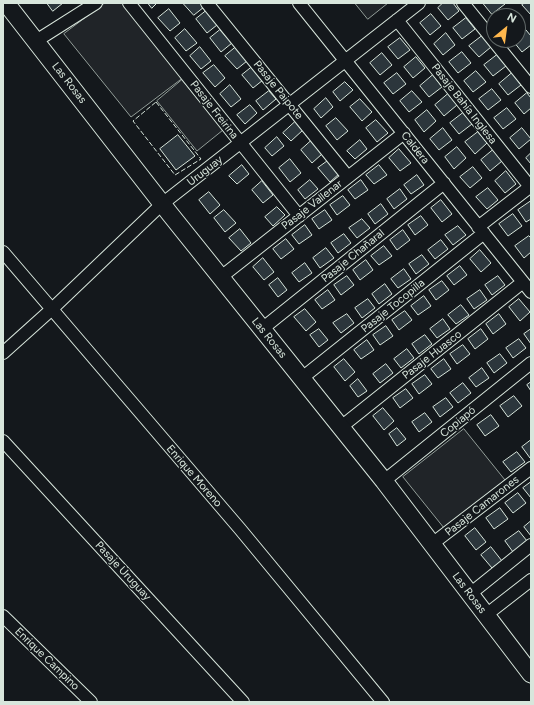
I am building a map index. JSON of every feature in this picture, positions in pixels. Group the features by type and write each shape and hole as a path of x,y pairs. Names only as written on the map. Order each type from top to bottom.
{"street":[{"name":"Las Rosas","path":"6,3 162,204 384,481 531,674"},
{"path":"36,41 96,3"},
{"name":"Pasaje Freirina","path":"129,3 299,216"},
{"name":"Pasaje Paipote","path":"207,3 348,177"},
{"name":"Caldera","path":"299,3 531,292"},
{"name":"Uruguay","path":"3,353 52,309 162,204 419,3"},
{"path":"463,3 531,87"},
{"name":"Pasaje Bahía Inglesa","path":"397,20 531,187"},
{"name":"Pasaje Vallenar","path":"221,277 404,133"},
{"name":"Pasaje Chañaral","path":"262,329 444,183"},
{"name":"Pasaje Tocopilla","path":"302,378 531,187"},
{"name":"Enrique Moreno","path":"3,252 245,535 383,702"},
{"name":"Pasaje Huasco","path":"341,427 523,282"},
{"name":"Copiapó","path":"384,481 531,363"},
{"name":"Pasaje Uruguay","path":"3,441 243,702"},
{"name":"Pasaje Camarones","path":"432,544 531,468"},
{"path":"470,594 531,545"},
{"path":"486,615 531,580"},
{"name":"Enrique Campino","path":"3,616 91,702"}],"shaded area":[{"path":"105,3 126,3 184,77 131,117 64,34"},
{"path":"355,3 388,3 368,19"},
{"path":"182,80 223,130 197,151 157,101"},
{"path":"464,429 505,480 444,528 403,477"}],"building":[{"path":"47,3 63,3 53,11"},
{"path":"148,3 157,3 152,8"},
{"path":"183,3 201,3 204,7 194,15"},
{"path":"443,3 453,3 459,11 448,20 438,8"},
{"path":"483,3 505,4 500,8 487,8"},
{"path":"525,3 531,3 531,15 526,8 522,5"},
{"path":"169,9 180,23 170,31 158,18"},
{"path":"206,11 217,25 207,33 196,19"},
{"path":"431,14 441,26 430,35 420,23"},
{"path":"466,18 475,29 462,39 453,28"},
{"path":"185,29 197,43 186,51 175,38"},
{"path":"220,30 232,43 221,52 210,38"},
{"path":"526,30 531,36 531,45 522,52 519,48 526,48"},
{"path":"446,33 455,45 443,55 434,44"},
{"path":"482,36 486,41 486,48 490,48 479,57 469,46"},
{"path":"400,38 410,50 398,59 388,47"},
{"path":"200,47 211,61 201,69 190,56"},
{"path":"236,47 247,61 237,69 225,56"},
{"path":"462,52 471,63 458,73 449,62"},
{"path":"382,53 392,65 380,75 370,63"},
{"path":"497,55 506,66 493,76 484,65"},
{"path":"416,57 425,68 413,78 404,67"},
{"path":"214,65 225,78 215,87 203,73"},
{"path":"252,67 263,80 253,88 242,75"},
{"path":"476,71 486,82 473,92 464,81"},
{"path":"397,73 406,84 393,94 384,83"},
{"path":"512,73 521,85 508,95 499,84"},
{"path":"433,75 442,87 429,97 420,86"},
{"path":"345,82 353,90 340,101 333,92"},
{"path":"230,85 241,99 231,107 220,94"},
{"path":"492,89 501,100 488,110 479,99"},
{"path":"269,91 276,99 263,110 256,101"},
{"path":"412,91 422,102 409,112 400,101"},
{"path":"527,93 531,98 531,108 524,114 515,103"},
{"path":"448,94 457,105 444,116 435,105"},
{"path":"326,98 333,107 321,118 314,109"},
{"path":"360,99 372,112 362,121 350,107"},
{"path":"250,105 257,113 245,124 237,115"},
{"path":"507,108 516,119 503,129 494,118"},
{"path":"427,110 436,121 424,132 415,120"},
{"path":"463,113 472,124 459,134 450,123"},
{"path":"336,118 348,131 337,140 326,126"},
{"path":"376,120 388,133 377,142 366,128"},
{"path":"295,122 303,130 291,141 283,133"},
{"path":"443,128 452,140 439,150 430,139"},
{"path":"522,128 531,139 519,149 510,138"},
{"path":"478,132 487,143 475,154 465,142"},
{"path":"178,135 195,156 176,170 160,149"},
{"path":"277,137 284,146 272,156 265,148"},
{"path":"360,140 367,149 355,159 347,151"},
{"path":"311,141 322,154 312,163 301,150"},
{"path":"457,147 466,158 454,169 445,157"},
{"path":"399,149 411,163 400,171 389,158"},
{"path":"493,150 502,161 490,171 481,160"},
{"path":"531,153 531,164 526,158"},
{"path":"290,159 301,173 290,182 279,168"},
{"path":"329,160 340,173 330,182 318,168"},
{"path":"242,165 249,174 237,184 229,176"},
{"path":"379,165 387,175 374,184 366,175"},
{"path":"473,167 482,178 470,188 460,177"},
{"path":"506,171 516,184 505,193 495,181"},
{"path":"417,175 424,185 411,194 404,185"},
{"path":"310,180 318,189 305,199 298,190"},
{"path":"361,180 368,190 355,199 348,190"},
{"path":"262,181 273,195 263,203 252,190"},
{"path":"488,188 498,200 487,209 476,197"},
{"path":"400,189 407,199 394,209 387,199"},
{"path":"209,192 220,205 210,214 199,200"},
{"path":"343,196 350,205 337,215 330,205"},
{"path":"441,200 452,214 442,222 431,208"},
{"path":"531,201 531,219 526,222 518,210"},
{"path":"381,204 388,214 375,224 368,214"},
{"path":"277,207 285,215 273,226 265,217"},
{"path":"224,210 236,223 225,232 214,218"},
{"path":"325,210 332,220 319,229 312,219"},
{"path":"513,214 522,226 508,236 499,224"},
{"path":"421,216 428,225 415,235 408,225"},
{"path":"362,219 370,228 357,238 349,228"},
{"path":"305,225 312,235 299,244 292,235"},
{"path":"458,226 466,235 453,245 445,235"},
{"path":"240,229 251,243 241,251 229,238"},
{"path":"403,230 410,240 397,250 390,240"},
{"path":"344,234 351,243 338,253 331,243"},
{"path":"529,236 531,238 531,252 524,258 515,246"},
{"path":"286,239 294,249 281,259 273,249"},
{"path":"441,240 448,249 435,259 428,250"},
{"path":"384,246 392,256 379,265 371,256"},
{"path":"326,248 334,258 320,268 313,258"},
{"path":"480,250 491,263 481,272 470,259"},
{"path":"422,255 429,264 416,274 409,264"},
{"path":"263,258 274,272 264,280 253,267"},
{"path":"366,260 373,270 360,280 353,270"},
{"path":"305,263 312,273 299,282 292,273"},
{"path":"460,266 467,275 454,285 447,276"},
{"path":"404,269 411,279 398,288 391,279"},
{"path":"347,276 354,285 341,295 334,285"},
{"path":"498,276 505,285 492,295 485,285"},
{"path":"278,278 287,290 278,297 269,285"},
{"path":"442,281 449,290 436,300 429,290"},
{"path":"385,284 392,294 379,304 372,294"},
{"path":"328,290 335,300 322,309 315,300"},
{"path":"480,290 487,300 474,309 467,299"},
{"path":"424,296 431,306 418,315 411,306"},
{"path":"368,299 375,308 362,318 355,308"},
{"path":"519,299 530,312 520,321 509,307"},
{"path":"461,305 469,315 456,324 448,315"},
{"path":"305,309 316,322 306,331 294,317"},
{"path":"405,311 412,320 399,330 392,320"},
{"path":"347,314 354,323 341,333 333,323"},
{"path":"499,314 506,324 493,334 486,324"},
{"path":"443,319 450,329 437,338 430,329"},
{"path":"386,326 393,336 380,345 373,335"},
{"path":"319,329 328,340 319,347 310,335"},
{"path":"481,329 488,339 475,349 468,339"},
{"path":"531,329 531,344 524,334"},
{"path":"425,335 432,344 419,354 412,344"},
{"path":"519,339 526,348 513,358 506,348"},
{"path":"367,340 374,350 361,359 354,350"},
{"path":"463,345 470,354 457,364 450,354"},
{"path":"407,349 414,358 401,368 394,359"},
{"path":"500,354 507,363 494,373 487,363"},
{"path":"344,359 355,372 345,381 334,367"},
{"path":"444,359 451,369 438,378 431,369"},
{"path":"386,364 393,373 380,383 373,374"},
{"path":"482,368 489,378 476,387 469,378"},
{"path":"425,375 432,384 419,394 412,384"},
{"path":"358,379 367,391 358,397 350,386"},
{"path":"531,382 531,391 527,385"},
{"path":"463,383 471,393 458,403 450,393"},
{"path":"406,389 413,398 400,408 393,398"},
{"path":"514,396 522,406 508,417 500,406"},
{"path":"446,398 453,407 440,417 433,407"},
{"path":"383,408 394,421 384,430 373,416"},
{"path":"425,413 432,422 419,432 412,422"},
{"path":"491,415 499,426 485,436 477,425"},
{"path":"397,428 406,439 397,446 389,434"},
{"path":"531,440 531,457 530,458 522,447"},
{"path":"517,452 525,462 511,472 503,462"},
{"path":"531,482 531,498 523,488"},
{"path":"518,493 526,503 513,513 505,503"},
{"path":"500,508 508,519 494,529 486,518"},
{"path":"531,521 531,536 524,527"},
{"path":"475,528 486,542 476,550 465,536"},
{"path":"519,531 527,541 513,552 505,541"},
{"path":"491,547 502,561 492,568 481,555"}],"fence":[{"path":"156,102 201,159 175,175 133,121 156,102"}]}
